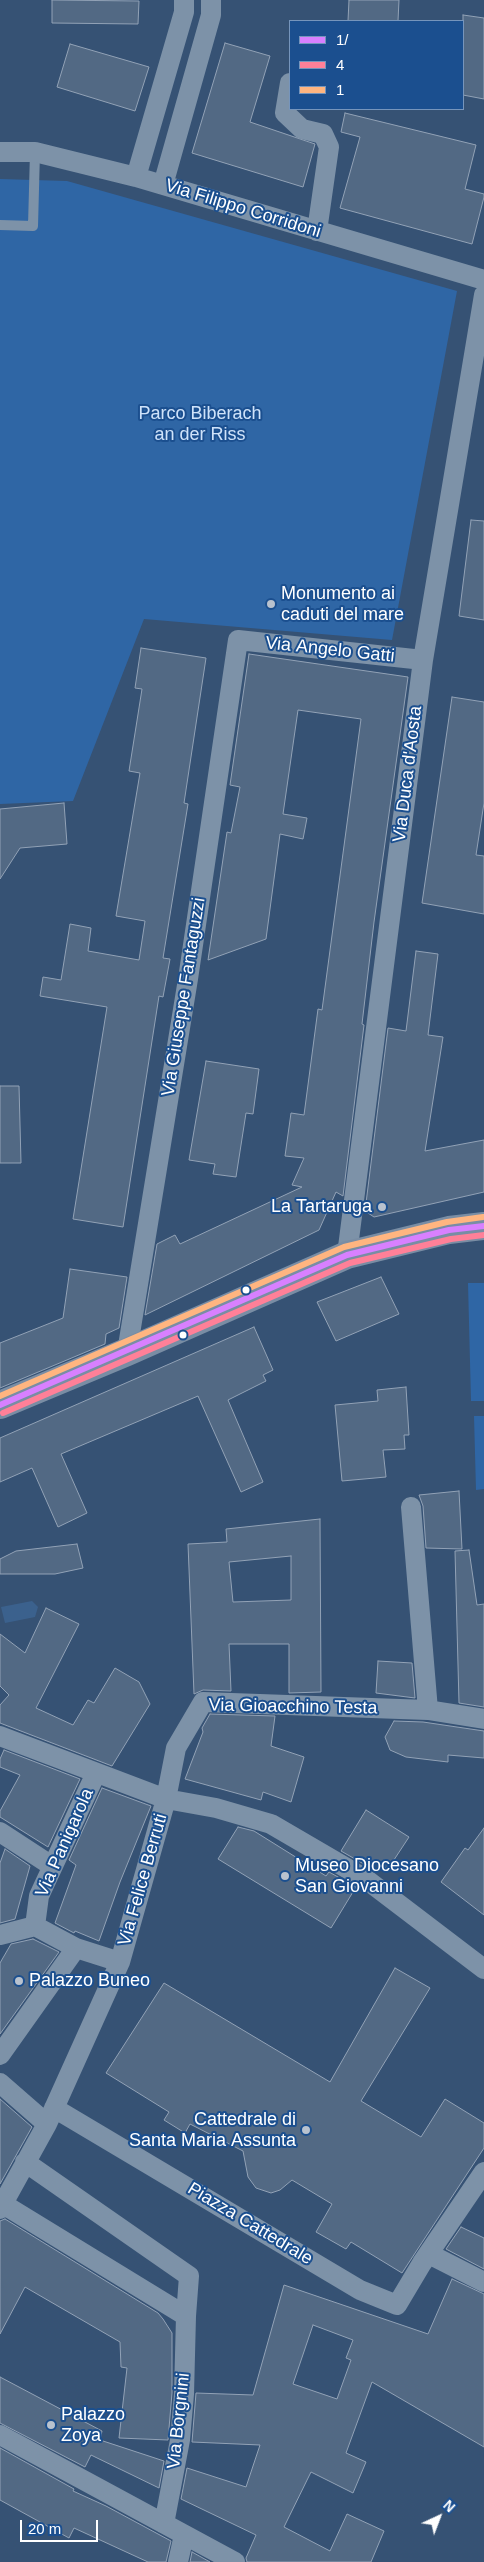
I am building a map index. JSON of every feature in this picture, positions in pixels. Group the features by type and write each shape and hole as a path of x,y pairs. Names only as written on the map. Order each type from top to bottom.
{"street":[{"path":"136,177 184,12 184,0"},
{"path":"163,185 211,15 211,0"},
{"path":"289,89 285,112 302,129 323,134 329,147 317,231"},
{"name":"Via Filippo Corridoni","path":"0,152 35,152 136,177 484,280"},
{"name":"Via Duca d'Aosta","path":"347,1255 423,660 484,295"},
{"name":"Via Angelo Gatti","path":"238,640 423,660"},
{"name":"Via Giuseppe Fantaguzzi","path":"127,1352 188,979 238,640"},
{"path":"0,1405 127,1352 347,1255 448,1230 484,1226"},
{"path":"411,1507 428,1710"},
{"name":"Via Gioacchino Testa","path":"166,1799 176,1748 203,1702 428,1710 484,1719"},
{"path":"0,1736 166,1799 216,1808 271,1824 367,1880 484,1969"},
{"name":"Via Panigarola","path":"35,1926 40,1896 52,1866 96,1773"},
{"name":"Via Felice Berruti","path":"120,1962 166,1799"},
{"path":"0,1832 52,1866"},
{"path":"0,1935 35,1926 76,1948 120,1962 51,2116 25,2162 1,2206 186,2316 189,2276 25,2162"},
{"path":"0,2055 76,1948"},
{"path":"0,2083 51,2116"},
{"name":"Piazza Cattedrale","path":"51,2116 360,2290 398,2304 428,2254"},
{"path":"484,2172 428,2254 484,2282"},
{"name":"Via Borgnini","path":"164,2524 180,2440 184,2394 186,2316"},
{"path":"0,2435 235,2562"},
{"path":"178,2561 184,2535"}],"lane":[{"path":"0,225 33,226 35,152"}],"green space":[{"name":"Parco Biberach an der Riss","path":"0,179 67,181 457,291 392,640 144,619 73,801 0,804"},
{"path":"468,1283 484,1283 484,1401 471,1401"},
{"path":"474,1416 484,1416 484,1489 476,1490"}],"shaded area":[{"path":"32,1601 38,1607 35,1617 5,1623 1,1607"}],"building":[{"path":"52,0 139,1 138,24 52,23"},
{"path":"349,0 399,0 398,20 348,20"},
{"path":"463,15 484,18 484,99 464,95"},
{"path":"225,43 270,56 250,122 315,144 303,187 192,153"},
{"path":"70,44 149,67 135,111 57,87"},
{"path":"345,113 476,145 465,189 484,194 484,197 472,244 340,208 360,137 341,132"},
{"path":"471,520 484,521 484,620 459,616"},
{"path":"141,648 206,658 184,803 188,804 163,958 170,959 163,997 159,996 123,1227 73,1219 107,1007 40,996 43,977 61,980 70,924 91,928 88,951 139,960 145,921 116,916 140,773 129,771 142,689 135,688"},
{"path":"249,654 408,677 374,922 362,1024 364,1025 343,1196 336,1192 319,1230 145,1315 157,1244 175,1235 180,1244 302,1187 292,1185 304,1158 285,1156 291,1113 304,1115 318,1009 322,1010 361,719 298,710 283,814 307,818 303,839 280,834 266,939 208,960 227,832 231,833 240,787 230,785"},
{"path":"452,697 484,702 484,803 476,855 484,856 484,914 422,903"},
{"path":"64,803 67,844 20,848 0,879 0,809"},
{"path":"416,951 438,954 428,1035 443,1037 425,1151 484,1140 484,1192 374,1217 365,1211 388,1028 406,1031"},
{"path":"206,1061 259,1069 253,1114 246,1113 236,1177 213,1174 215,1164 189,1160"},
{"path":"0,1086 19,1086 21,1163 0,1163"},
{"path":"70,1269 127,1277 119,1328 106,1334 105,1344 0,1388 0,1343 63,1318"},
{"path":"381,1277 399,1314 336,1341 317,1302"},
{"path":"254,1327 273,1370 263,1375 266,1381 228,1400 263,1482 241,1492 198,1396 61,1454 87,1513 58,1527 32,1468 0,1482 0,1438"},
{"path":"406,1387 409,1435 404,1435 405,1449 383,1450 386,1477 342,1481 335,1405 378,1401 377,1390"},
{"path":"459,1491 462,1549 426,1548 423,1506 419,1495"},
{"path":"320,1519 321,1692 289,1693 289,1644 229,1644 231,1691 203,1690 194,1694 188,1544 227,1542 226,1529","holes":["291,1556 291,1600 233,1602 229,1562"]},
{"path":"77,1544 83,1568 55,1574 0,1574 0,1559 16,1551"},
{"path":"469,1550 477,1605 484,1604 484,1707 459,1703 455,1551"},
{"path":"46,1608 79,1624 36,1708 73,1725 88,1700 94,1703 115,1668 139,1682 150,1704 112,1766 0,1723 0,1705 9,1695 0,1686 0,1634 25,1653"},
{"path":"378,1661 412,1663 415,1698 376,1693"},
{"path":"210,1714 275,1716 271,1746 304,1757 291,1802 263,1792 261,1800 185,1779 203,1732 202,1728"},
{"path":"394,1721 423,1722 484,1731 484,1758 448,1755 448,1762 406,1757 390,1750 385,1737"},
{"path":"4,1750 80,1779 48,1847 0,1817 0,1811 20,1775 0,1767 0,1759"},
{"path":"102,1788 151,1806 120,1882 99,1941 75,1931 74,1933 55,1923 76,1865 69,1860"},
{"path":"366,1810 409,1837 388,1869 373,1860 369,1867 341,1851"},
{"name":"Museo Diocesano San Giovanni","path":"238,1827 254,1831 326,1876 329,1872 356,1887 331,1928 218,1859"},
{"path":"484,1828 484,1915 441,1882 465,1848 468,1850"},
{"path":"5,1849 30,1866 15,1919 0,1923 0,1863"},
{"name":"Palazzo Buneo","path":"33,1939 59,1952 0,2034 0,1963 11,1944"},
{"name":"Cattedrale di Santa Maria Assunta","path":"395,1968 430,1988 361,2101 421,2137 445,2099 484,2123 484,2148 402,2273 351,2242 346,2249 316,2232 332,2204 292,2180 280,2190 271,2193 256,2188 248,2177 243,2151 190,2124 185,2133 164,2120 169,2112 106,2073 164,1983 330,2082"},
{"path":"0,2099 32,2127 0,2184"},
{"path":"5,2219 158,2313 163,2319 172,2333 172,2393 168,2440 119,2438 127,2368 121,2367 120,2342 25,2287 0,2334 0,2221"},
{"path":"461,2227 484,2238 484,2269 446,2249"},
{"path":"452,2279 484,2294 484,2447 372,2382 346,2453 366,2462 353,2493 311,2472 284,2527 330,2551 347,2514 384,2531 371,2562 247,2562 246,2558 256,2535 181,2499 187,2468 246,2487 260,2445 192,2442 196,2393 253,2395 284,2285 428,2334","holes":["313,2325 353,2340 346,2358 351,2360 337,2399 293,2384"]},
{"name":"Palazzo Zoya","path":"0,2377 102,2431 100,2440 164,2461 159,2488 91,2455 85,2467 0,2423"},
{"path":"0,2448 74,2489 73,2491 106,2506 171,2541 166,2562 148,2562 74,2528 69,2538 0,2500"},
{"path":"192,2552 210,2562 190,2562"}],"transit line":[{"name":"1","path":"0,1396 344,1247 447,1222 483,1217"},
{"name":"1/","path":"0,1405 347,1255 449,1230 484,1226"},
{"name":"4","path":"3,1413 350,1263 451,1239 484,1235"}],"place":[{"name":"Monumento ai caduti del mare","path":"271,604"},
{"name":"La Tartaruga","path":"382,1207"},
{"name":"Museo Diocesano San Giovanni","path":"285,1876"},
{"name":"Palazzo Buneo","path":"19,1981"},
{"name":"Cattedrale di Santa Maria Assunta","path":"306,2130"},
{"name":"Palazzo Zoya","path":"51,2425"}]}
